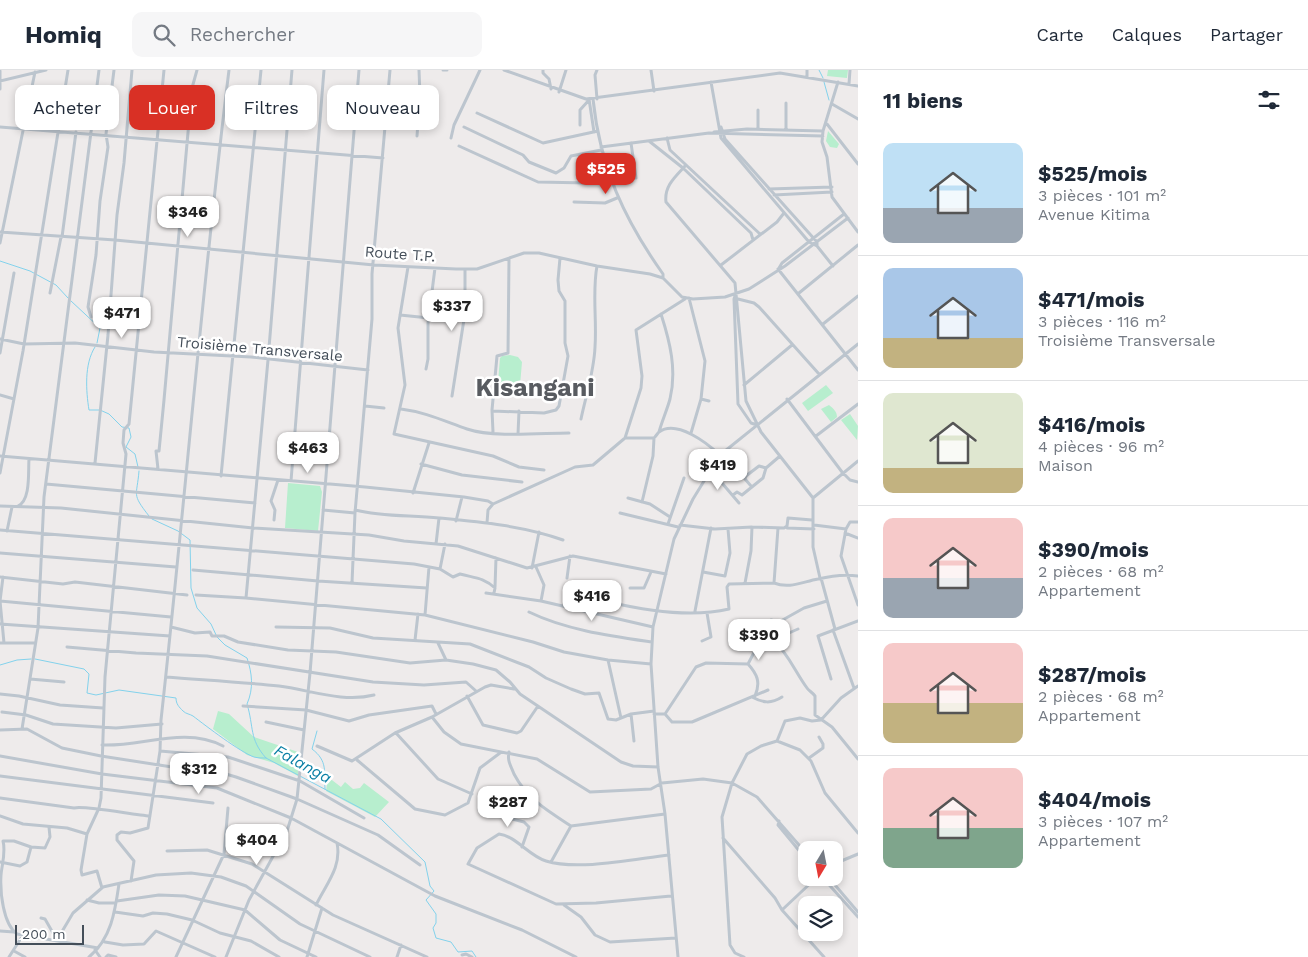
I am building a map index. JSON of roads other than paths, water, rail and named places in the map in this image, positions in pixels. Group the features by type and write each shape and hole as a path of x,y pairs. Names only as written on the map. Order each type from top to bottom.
{"street":[{"path":"0,81 46,70"},
{"path":"66,85 68,70"},
{"path":"22,729 26,715 38,628 46,484 99,70"},
{"path":"91,317 88,307 108,147 107,136 114,70"},
{"path":"95,463 132,70"},
{"path":"102,888 97,871 82,875 87,834 99,810 108,633 117,563 126,454 123,443 137,349 164,70"},
{"path":"158,469 156,451 159,451 192,88 197,70"},
{"path":"131,881 134,862 117,840 117,833 130,833 147,828 160,751 178,545 185,496 198,353 210,250 218,145 229,70"},
{"path":"222,476 252,147 261,70"},
{"path":"246,598 292,70"},
{"path":"291,482 324,70"},
{"path":"226,957 254,891 276,854 292,818 297,799 318,582 359,70"},
{"path":"352,583 355,512 368,370 374,264 390,70"},
{"path":"417,136 420,96 419,70"},
{"path":"442,70 447,70"},
{"path":"451,138 454,125 480,70"},
{"path":"504,70 559,92 593,99 775,72 858,86"},
{"path":"543,70 543,73 549,79 551,89"},
{"path":"559,92 566,70"},
{"path":"597,70 593,99 596,131 617,198 638,239 663,274 663,278 687,298 704,354 701,399 690,433"},
{"path":"651,70 654,91"},
{"path":"807,70 807,77"},
{"path":"849,84 850,70"},
{"path":"518,76 522,71"},
{"path":"0,72 0,89"},
{"path":"32,85 35,72"},
{"path":"710,82 718,124 725,138 773,195 814,238 814,244"},
{"path":"838,82 823,136 832,197 858,232"},
{"path":"580,125 580,110 593,99"},
{"path":"786,103 786,130"},
{"path":"832,104 858,119"},
{"path":"758,110 758,129"},
{"path":"477,113 543,143 596,131"},
{"path":"826,123 858,164"},
{"path":"0,127 15,128"},
{"path":"464,127 523,155 529,162 556,173 568,164 571,156 631,143 758,129 823,131"},
{"path":"0,243 24,130"},
{"path":"0,473 5,457 58,130 187,143 383,158"},
{"path":"50,293 62,237 76,132"},
{"path":"722,132 823,136"},
{"path":"722,132 727,146 768,195 833,266"},
{"path":"667,138 670,150 751,233 753,240"},
{"path":"648,141 684,166 760,234"},
{"path":"631,143 636,178"},
{"path":"460,146 538,182 587,183 610,176"},
{"path":"684,166 668,186 665,193 666,202 735,283 738,299 746,401 758,425 813,498 813,546 820,578 834,630 856,688 837,702 821,720 812,721 800,718 785,721 777,741"},
{"path":"764,190 832,188"},
{"path":"768,195 832,192"},
{"path":"574,202 605,203 617,198"},
{"path":"721,265 776,222 784,213"},
{"path":"814,238 844,214"},
{"path":"735,218 740,215"},
{"path":"487,523 488,510 493,504 575,467 592,465 625,438 641,388 641,358 636,330 687,298 709,298 736,294 763,281 848,218"},
{"name":"Route T.P.","path":"1,232 78,239 115,240 309,259 465,270 477,269 524,253 532,253 663,278"},
{"path":"799,293 858,245"},
{"path":"493,432 497,356 508,353 508,258"},
{"path":"493,411 548,413 556,410 559,406 568,359 566,308 565,301 559,291 558,280 560,258"},
{"path":"581,419 595,354 597,316 594,287 597,266"},
{"path":"408,267 400,314 398,340 405,379 401,409 394,434 437,442 493,456 519,467 544,470"},
{"path":"426,369 428,359 428,318 435,268"},
{"path":"778,269 799,293 858,370"},
{"path":"452,396 465,313 465,270"},
{"path":"0,353 14,273"},
{"path":"736,294 734,299 738,404 751,423 758,425"},
{"path":"823,324 858,296"},
{"path":"738,299 754,303 819,374"},
{"path":"400,314 428,318"},
{"path":"642,502 653,456 654,438 659,432 670,397 673,364 672,351 662,314"},
{"name":"Troisième Transversale","path":"1,340 24,344 64,343 198,353 368,370"},
{"path":"678,957 671,896 666,814 658,768 651,664 653,627 679,526 710,469 720,455 787,399 858,344"},
{"path":"744,384 792,345"},
{"path":"0,395 14,399"},
{"path":"701,399 709,401"},
{"path":"787,399 842,472 850,480 858,482"},
{"path":"816,436 858,404"},
{"path":"365,406 384,408"},
{"path":"401,409 438,417 466,428 493,432 544,435 569,432"},
{"path":"518,434 519,411"},
{"path":"659,432 674,430 690,433 707,443 720,455"},
{"path":"625,438 654,438"},
{"path":"413,493 429,442"},
{"path":"0,456 325,485 358,486 462,497 488,501 493,504"},
{"path":"733,495 736,492 742,495 763,478 766,468 780,456"},
{"path":"12,507 21,505 24,498 29,459"},
{"path":"813,498 858,460"},
{"path":"421,464 462,475 516,483 522,482"},
{"path":"751,486 745,479 746,476 759,466 766,468"},
{"path":"710,469 739,503"},
{"path":"668,524 684,478"},
{"path":"274,520 275,510 271,501 278,480"},
{"path":"46,484 255,503"},
{"path":"456,521 462,497"},
{"path":"628,498 642,502 670,517"},
{"path":"0,506 45,508 253,528 354,533 404,542 445,544 470,549 527,568 570,556 666,574"},
{"path":"7,531 12,507"},
{"path":"323,510 487,523 539,532 563,540"},
{"path":"620,513 679,526 728,529 814,527 845,531 858,538"},
{"path":"436,544 439,518"},
{"path":"786,528 788,518 812,520"},
{"path":"858,522 850,522 845,531 842,556 858,605"},
{"path":"745,583 751,551 752,527"},
{"path":"695,611 711,528"},
{"path":"774,583 778,528"},
{"path":"703,572 725,576 730,553 728,529"},
{"path":"0,530 43,532 118,540 414,564 440,569 454,577 460,574 470,577 481,577 495,588"},
{"path":"539,532 534,567 544,586 541,602"},
{"path":"440,569 445,544"},
{"path":"0,553 176,567"},
{"path":"567,578 570,556"},
{"path":"494,593 496,558"},
{"path":"425,615 429,567"},
{"path":"193,570 318,582 427,588"},
{"path":"630,588 644,588 651,572"},
{"path":"609,602 658,612 695,611 707,613 730,609 727,586 745,583 796,585 820,578 847,575 858,576"},
{"path":"35,643 2,643 0,601 2,577 114,586 187,595"},
{"path":"486,593 541,602 653,627"},
{"path":"196,595 425,615 533,642 564,652 608,660 651,664"},
{"path":"0,601 171,617"},
{"path":"779,622 804,608 827,601"},
{"path":"529,612 549,620 604,635 652,642"},
{"path":"702,641 711,638 707,613"},
{"path":"415,640 418,614"},
{"path":"748,664 771,620 779,622 789,633"},
{"path":"831,679 818,637 858,622"},
{"path":"1,624 170,636"},
{"path":"171,627 195,633 210,632 212,636 224,636 238,642 288,650 336,652 410,663 446,660 492,668 510,682 514,689 621,762 633,766 658,768"},
{"path":"276,627 337,629 373,638 477,646 529,667 560,685 585,694 599,693 608,719 622,718 631,714 654,713 665,714 672,722 689,723 768,690"},
{"path":"780,647 789,633 798,629"},
{"path":"741,630 752,630 762,634 780,647 788,656 808,689 812,692 814,713 832,727 858,759"},
{"path":"438,643 446,660"},
{"path":"68,647 208,656 392,684 424,685 466,682 476,691"},
{"path":"608,660 622,718"},
{"path":"665,714 696,667 706,663 748,664 757,674 758,685 753,696"},
{"path":"166,677 251,684 344,697 363,698 374,695"},
{"path":"30,679 64,682"},
{"path":"317,746 348,761 357,760 396,733 434,716 476,691 491,685 514,689"},
{"path":"0,694 28,697 60,705 103,708"},
{"path":"467,696 483,725 516,733 521,731 538,706"},
{"path":"753,696 761,702 772,702 782,696"},
{"path":"246,706 306,710 349,721 369,715 432,706 434,716 444,732 461,744 509,752 542,762 590,792 651,789 662,784 710,779 732,783 757,797 798,844"},
{"path":"2,712 26,715 53,724 104,728 162,724"},
{"path":"631,714 634,741"},
{"path":"266,722 304,730"},
{"path":"0,730 22,729 38,734 62,748 101,756 172,767 202,767 297,799 378,835 420,865"},
{"path":"396,733 438,779 472,794"},
{"path":"102,745 138,743 160,738 188,737 223,746"},
{"path":"809,758 822,748 823,744 819,737"},
{"path":"744,957 734,953 730,945 722,817 732,783 747,754 761,746 777,741 796,748 809,758 825,794 858,833"},
{"path":"160,751 228,757 300,778 364,818"},
{"path":"357,760 406,803 419,811 447,815 468,803 480,768 500,752"},
{"path":"509,752 508,762 519,785 536,802 571,826 666,814"},
{"path":"0,756 102,774 217,788 292,818 433,894 458,906 522,930 576,957"},
{"path":"0,776 213,803"},
{"path":"0,798 74,808 86,806 99,810 150,816"},
{"path":"506,802 509,805 508,818 524,822 528,827 522,847"},
{"path":"176,957 224,854 228,808"},
{"path":"0,816 23,824 48,828 67,828 87,834"},
{"path":"550,863 571,826"},
{"path":"14,932 2,902 0,878 3,840 14,841 31,847 45,848 50,836 48,828"},
{"path":"669,855 575,865 550,863 535,857 508,837 499,834 477,848 468,864 551,902 563,904 671,896"},
{"path":"722,836 775,898 782,910 824,957"},
{"path":"316,904 337,869 339,855 337,843"},
{"path":"2,862 20,866 27,862 31,847"},
{"path":"167,851 193,849 224,854 265,870 322,908 427,957"},
{"path":"843,860 858,854"},
{"path":"57,940 73,913 102,888 179,873 214,875 254,891 289,917 370,957"},
{"path":"89,957 105,942 115,912 119,884"},
{"path":"782,910 808,886"},
{"path":"830,886 858,917"},
{"path":"836,886 858,912"},
{"path":"87,900 116,902 159,895 185,896 245,910 280,940 308,955 316,957"},
{"path":"563,904 581,917 595,935 610,942 676,938"},
{"path":"308,955 322,908"},
{"path":"115,912 143,916 153,912 193,920 235,937 251,941 279,957"},
{"path":"41,918 45,919 57,940"},
{"path":"0,931 57,940 96,949"},
{"path":"105,942 123,945 144,944 156,931 216,957"},
{"path":"9,957 23,935"},
{"path":"397,957 401,945"},
{"path":"96,949 100,957"},
{"path":"14,951 25,957"},
{"path":"462,955 466,954 472,957"},
{"path":"106,957 108,955 116,957"}],"waterway":[{"path":"819,70 823,78"},
{"path":"824,82 829,100"},
{"name":"Falanga","path":"0,261 30,271 56,285 68,298"},
{"name":"Falanga","path":"71,301 100,328 97,343"},
{"name":"Falanga","path":"95,347 87,369 89,410 100,410 109,414 122,427 129,428 131,437 126,447 135,454 138,467"},
{"name":"Falanga","path":"139,471 136,495 149,516"},
{"name":"Falanga","path":"152,519 178,531 190,540 191,588 197,608 211,624 217,637 225,645 247,658 252,681 247,704 254,739 266,758 381,819 425,862 430,886 434,891 426,900 436,914 436,923 433,928 436,938 451,942 458,952 472,951 476,957"},
{"path":"0,665 17,660 31,659"},
{"path":"35,659 84,669 89,674 87,693 96,695 119,690 176,698 178,705 184,712 193,716 248,754 258,758 266,758"},
{"path":"317,731 312,749 323,762 325,789"}],"district":[{"name":"Kisangani","path":"535,387"}]}
